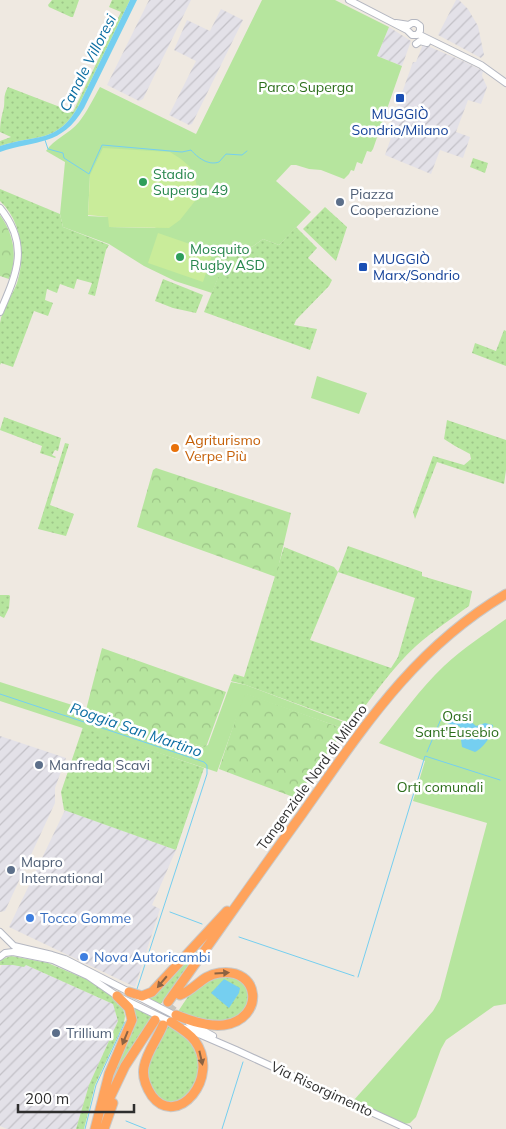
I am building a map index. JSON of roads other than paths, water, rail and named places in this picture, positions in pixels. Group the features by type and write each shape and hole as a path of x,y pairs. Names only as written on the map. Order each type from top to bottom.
{"highway":[{"name":"Tangenziale Nord di Milano","path":"506,594 456,629 408,673 367,723 294,824 171,1003 180,995 393,698 418,670 446,644 476,620 506,600"},
{"path":"129,992 145,996 155,989 235,901 276,845 294,824"},
{"path":"165,1021 210,1025 228,1024 246,1015 252,1005 253,998 251,988 246,980 236,974 227,972 208,976 188,992 180,995"},
{"path":"97,1129 109,1074 132,1020 129,1008 117,996"},
{"path":"165,1021 186,1032 194,1040 201,1053 203,1064 198,1088 188,1101 177,1106 167,1106 157,1102 145,1082 146,1059 165,1021"},
{"path":"97,1129 121,1074 165,1021"},
{"path":"104,1129 126,1076 165,1021"}],"street":[{"path":"349,0 408,27 412,35 419,32"},
{"path":"408,27 412,22 417,23 420,26 419,32"},
{"path":"419,32 493,73 506,83"},
{"path":"416,44 424,41 446,47"},
{"path":"0,208 13,228 18,252 13,282 0,312"},
{"path":"0,932 10,944 65,960 129,992 140,1002"},
{"path":"3,955 8,947 8,940"},
{"path":"3,955 17,952 53,960 88,976 117,996 140,1002"},
{"name":"Via Risorgimento","path":"140,1002 165,1021 236,1050 408,1129"}],"water":[{"path":"130,0 137,0 84,108 75,121 57,136 0,152 0,146 45,136 54,132 71,117 79,105"},
{"path":"452,717 467,718 476,726 485,723 493,725 490,736 485,744 475,752 462,747 463,730 459,726 448,724 447,719"},
{"path":"224,979 240,988 239,993 229,1008 211,993"}],"waterway":[{"path":"45,140 48,149 63,153 64,158 89,174 102,145 182,152 191,150 200,158 211,163 219,162 226,154 242,155 247,151"},
{"name":"Roggia San Martino","path":"0,694 204,762 207,765 207,774 137,989"},
{"path":"427,752 441,719"},
{"path":"443,720 447,719"},
{"path":"358,977 425,756 500,780"},
{"path":"170,912 202,924"},
{"path":"239,937 354,976"},
{"path":"85,1129 96,1085 125,1022"},
{"path":"222,1129 243,1062"},
{"path":"126,1121 146,1129"}],"tunnel":[{"path":"160,1023 173,1005"}],"place":[{"name":"MUGGIÒ Sondrio/Milano","path":"400,98"},
{"name":"Stadio Superga 49","path":"143,182"},
{"name":"Piazza Cooperazione","path":"340,202"},
{"name":"Mosquito Rugby ASD","path":"180,257"},
{"name":"MUGGIÒ Marx/Sondrio","path":"363,267"},
{"name":"Agriturismo Verpe Più","path":"175,448"},
{"name":"Manfreda Scavi","path":"39,765"},
{"name":"Mapro International","path":"11,870"},
{"name":"Tocco Gomme","path":"30,918"},
{"name":"Nova Autoricambi","path":"84,957"},
{"name":"Trillium","path":"56,1033"}],"water label":[{"name":"Canale Villoresi","path":"88,63"}],"park label":[{"name":"Parco Superga","path":"306,87"},
{"name":"Oasi Sant'Eusebio","path":"457,724"},
{"name":"Orti comunali","path":"440,787"}]}
